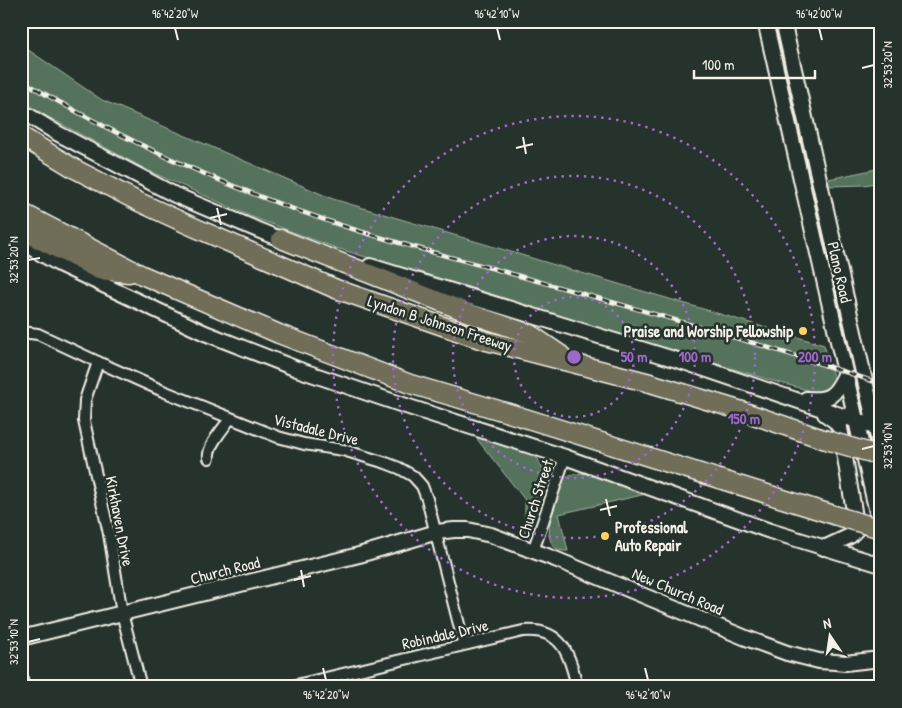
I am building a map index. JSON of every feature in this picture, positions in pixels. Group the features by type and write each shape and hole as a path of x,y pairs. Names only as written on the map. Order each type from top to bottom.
{"highway":[{"name":"Lyndon B Johnson Freeway","path":"21,136 76,169 139,202 336,289 483,340 650,383 881,456"},
{"path":"21,212 142,275 279,334 410,384 881,530"},
{"path":"21,230 99,270 142,275"},
{"path":"281,239 465,312 530,334 572,362"}],"main road":[{"name":"Plano Road","path":"765,21 881,530"},
{"name":"Plano Road","path":"782,21 829,227 878,428 881,451"},
{"path":"785,108 801,105"},
{"path":"21,111 56,133 175,195 281,239 690,364 878,428"},
{"path":"813,230 829,227"},
{"path":"21,242 60,264 214,336 297,369 565,457 770,531 881,565"},
{"path":"785,397 813,400 828,398 839,388 845,375"},
{"path":"813,406 835,421 840,428 857,529 850,536 824,548"},
{"name":"New Church Road","path":"437,532 454,530 491,535 787,653 819,661 845,663 881,659"},
{"name":"Church Road","path":"21,638 359,555 437,532"}],"street":[{"name":"Vistadale Drive","path":"21,332 38,334 163,391 230,419 288,440 343,450 386,463 413,476 422,486 428,500 464,644"},
{"name":"Kirkhaven Drive","path":"98,362 85,400 84,421 109,534 122,613 140,687"},
{"path":"209,458 210,448 230,419"},
{"name":"Church Street","path":"533,551 565,457"},
{"name":"Robindale Drive","path":"288,687 464,644 532,630 551,635 564,647 572,665 577,687"},
{"path":"21,674 24,687"}],"green space":[{"path":"21,45 102,100 333,199 824,345 835,383 830,391 815,392 773,381 336,248 255,218 149,171 21,101"},
{"path":"881,168 881,182 864,185 828,186 829,179"},
{"path":"473,434 529,452 538,459 543,470 543,484 529,530 524,538 525,500"},
{"path":"581,473 599,476 646,494 559,514 568,551 559,550 553,546 549,531 554,505 563,479 569,475"}],"railway":[{"path":"21,80 58,102 135,142 253,194 293,209 354,230 738,339 881,384"}],"place":[{"name":"Praise and Worship Fellowship","path":"803,331"},
{"name":"Professional Auto Repair","path":"605,536"}]}
